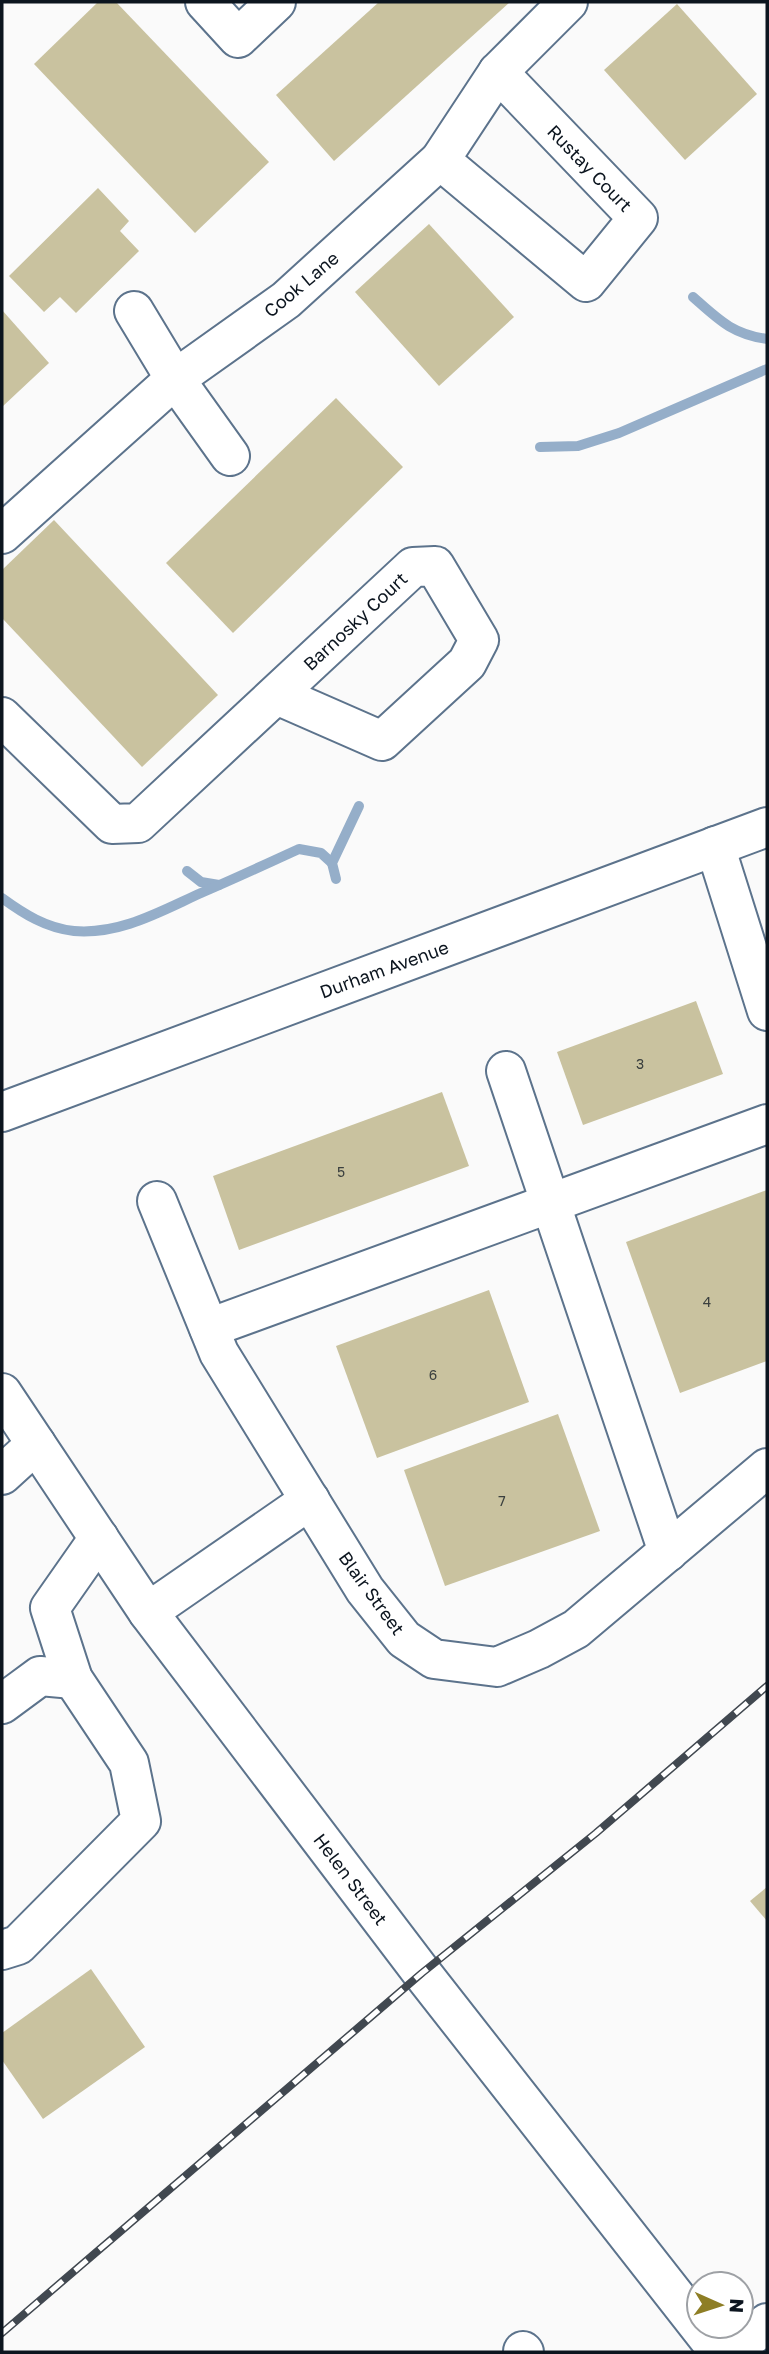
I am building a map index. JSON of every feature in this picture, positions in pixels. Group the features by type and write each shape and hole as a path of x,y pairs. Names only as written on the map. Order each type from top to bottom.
{"street":[{"path":"205,2 238,38 275,2"},
{"name":"Cook Lane","path":"2,534 175,379 286,300 440,160 498,72 568,2"},
{"name":"Rustay Court","path":"440,160 586,282 638,218 498,72"},
{"path":"134,311 175,379 230,456"},
{"name":"Barnosky Court","path":"2,717 112,824 138,823 413,567 435,566 479,639 467,663 382,741 276,695"},
{"name":"Durham Avenue","path":"7,1115 767,827"},
{"path":"715,846 767,1011"},
{"path":"506,1071 668,1552"},
{"path":"209,1328 767,1124"},
{"name":"Blair Street","path":"157,1201 219,1353 365,1590 404,1639 434,1659 497,1667 576,1629 767,1468"},
{"name":"Helen Street","path":"2,1393 148,1612 422,1973 719,2352"},
{"path":"2,1475 36,1444"},
{"path":"148,1612 310,1500"},
{"path":"2,1950 18,1945 141,1821 128,1763 73,1679 50,1608 99,1538"},
{"path":"2,1704 40,1676 73,1679"},
{"path":"731,2352 767,2323"}],"building":[{"path":"98,2 116,2 269,162 195,233 34,64"},
{"path":"379,2 510,2 334,161 276,95"},
{"path":"677,4 757,94 685,160 604,70"},
{"path":"98,188 129,221 120,231 139,251 76,313 60,297 44,312 9,276"},
{"path":"429,224 514,317 439,386 355,292"},
{"path":"2,310 49,363 2,407"},
{"path":"336,398 403,467 233,633 166,563"},
{"path":"54,520 218,695 142,767 2,618 2,570"},
{"path":"696,1001 723,1074 583,1125 557,1052"},
{"path":"442,1092 469,1166 239,1250 213,1176"},
{"path":"767,1190 767,1361 680,1393 626,1242"},
{"path":"489,1290 529,1402 377,1458 336,1346"},
{"path":"558,1414 600,1531 445,1586 404,1470"},
{"path":"767,1887 767,1921 750,1901"},
{"path":"91,1969 145,2047 43,2119 2,2060 2,2033"}],"waterway":[{"path":"693,297 735,330 767,339"},
{"path":"540,447 578,446 619,433 767,369"},
{"path":"336,879 332,863 359,806"},
{"path":"2,898 27,915 45,923 74,931 91,931 140,920 299,849 321,853 332,863"},
{"path":"187,871 201,882 219,885"}],"railway":[{"path":"2,2333 422,1973 596,1833 767,1686"}]}
